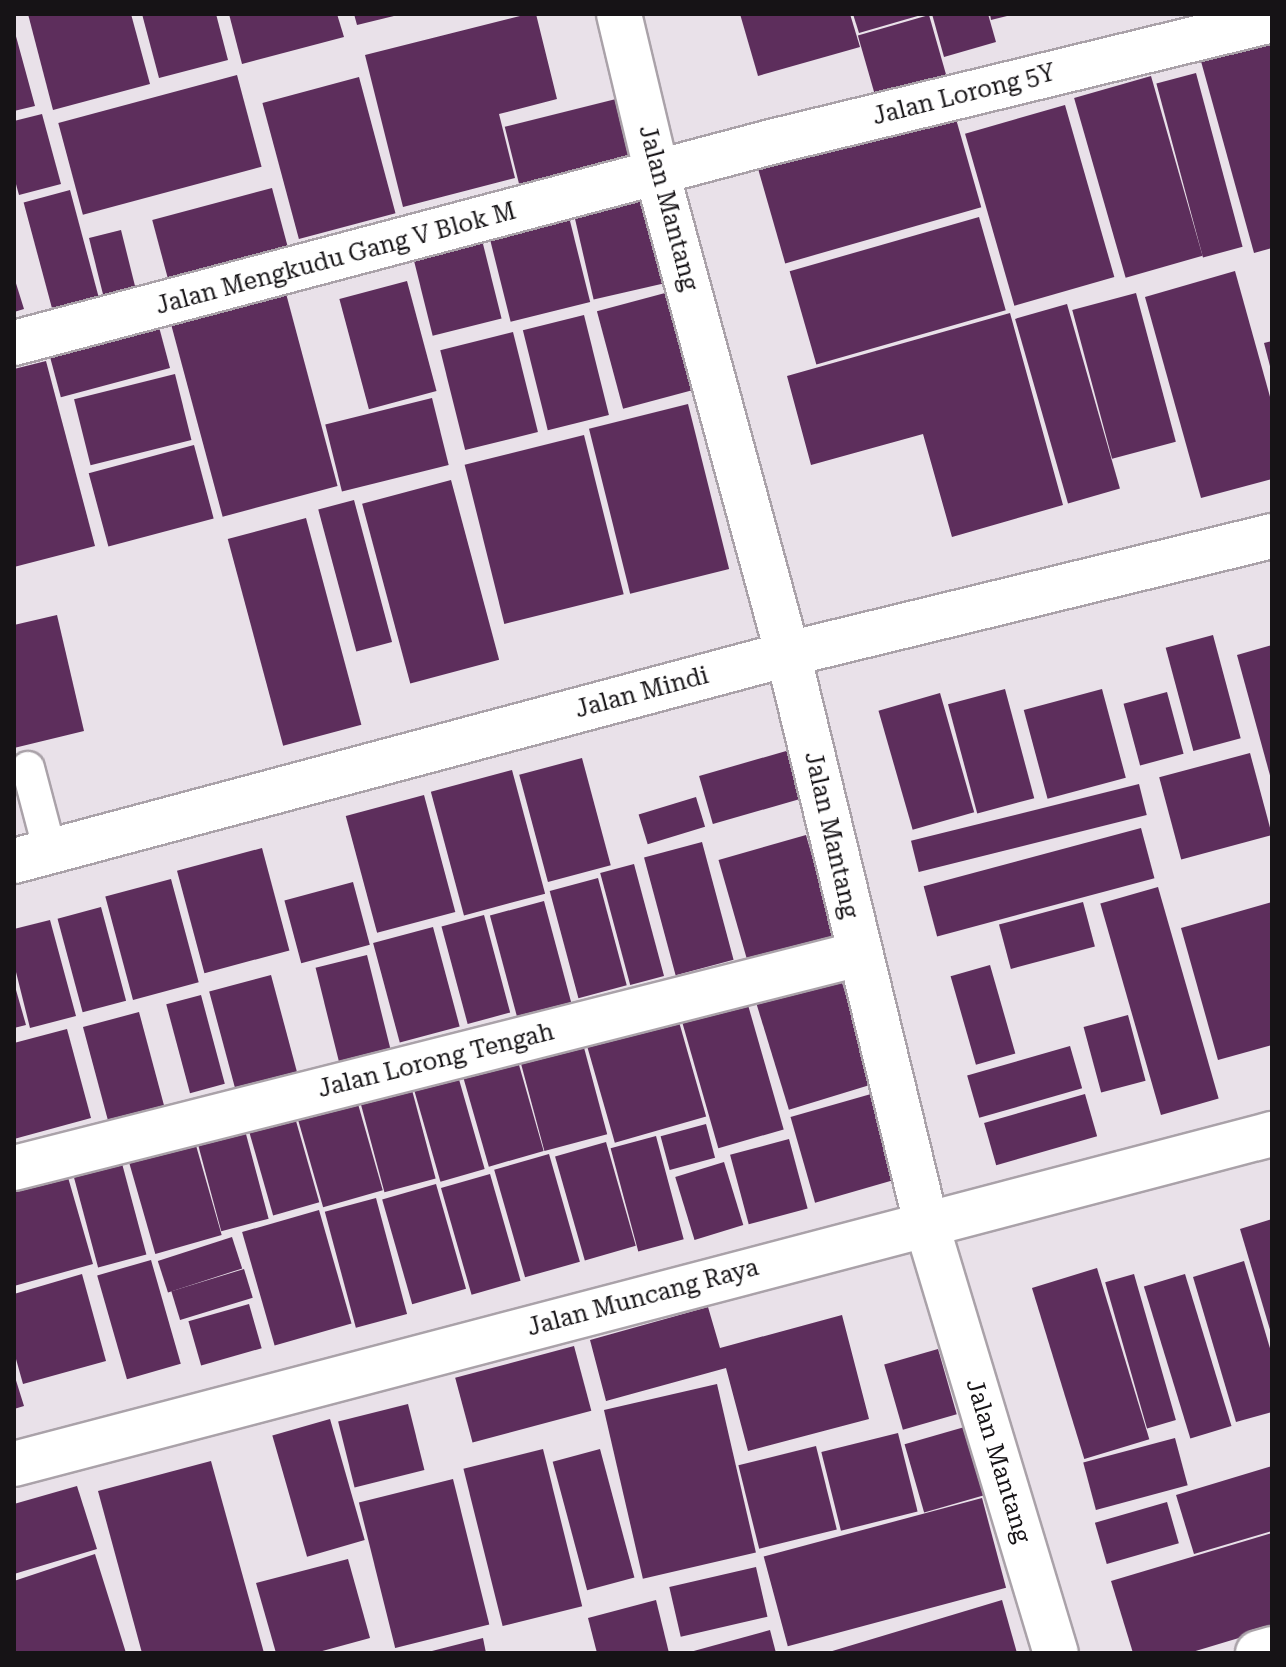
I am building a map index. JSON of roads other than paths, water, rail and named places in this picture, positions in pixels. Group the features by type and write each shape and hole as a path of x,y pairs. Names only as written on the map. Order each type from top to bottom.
{"street":[{"name":"Jalan Mantang","path":"619,14 657,173 788,654 926,1223 1056,1653"},
{"name":"Jalan Lorong 5Y","path":"657,173 1272,20"},
{"name":"Jalan Mengkudu Gang V Blok M","path":"14,343 657,173"},
{"name":"Jalan Mindi","path":"32,856 788,654 1272,536"},
{"name":"Jalan Lorong Tengah","path":"14,1168 859,954"},
{"name":"Jalan Muncang Raya","path":"14,1464 1272,1134"},
{"path":"1258,1653 1272,1649"}],"lane":[{"path":"28,768 32,856"}]}
